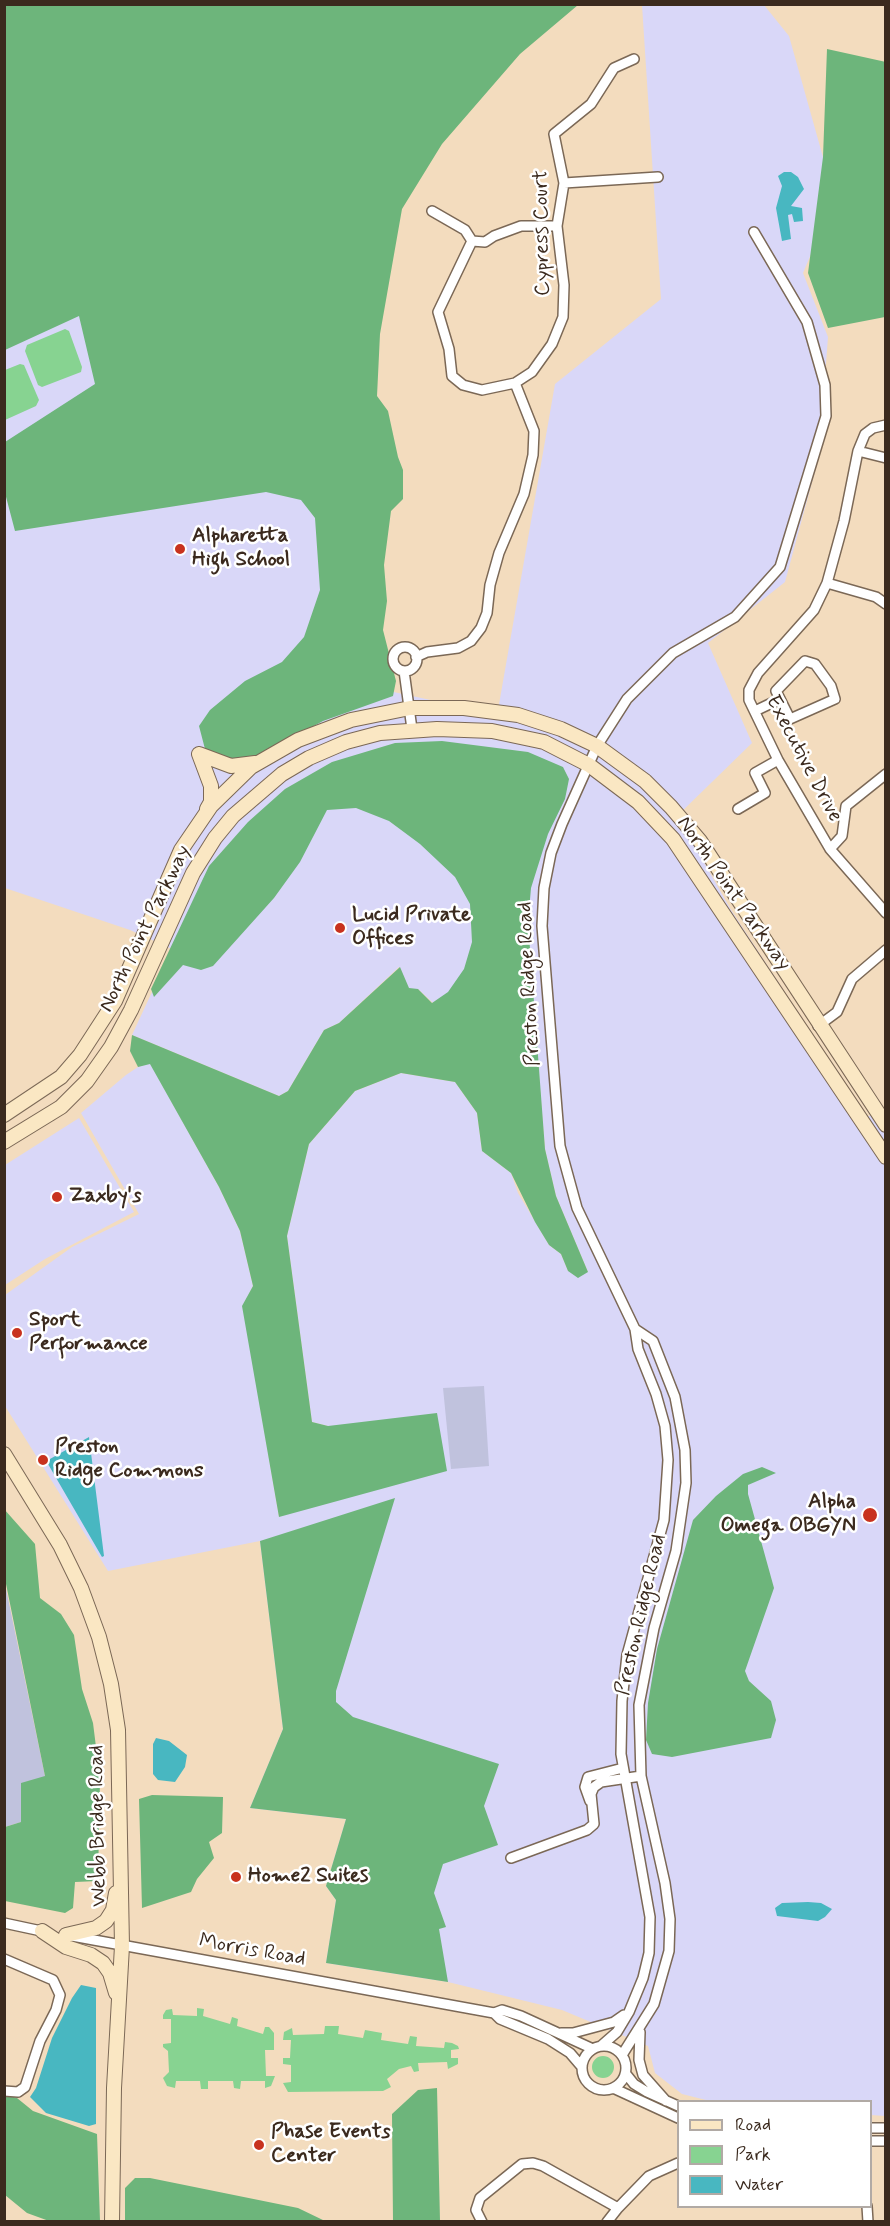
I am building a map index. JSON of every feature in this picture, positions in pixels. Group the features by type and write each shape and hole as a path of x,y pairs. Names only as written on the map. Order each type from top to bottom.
{"street":[{"name":"Cypress Court","path":"515,383 532,372 539,363 552,344 563,316 564,285 557,226 564,183 554,134 591,104 614,68 634,59"},
{"path":"564,183 658,177"},
{"path":"432,211 465,230 472,241"},
{"path":"472,241 485,242 494,236 521,226 557,226"},
{"name":"Preston Ridge Road","path":"597,2047 617,2032 629,2012 647,1962 650,1917 621,1754 622,1701 627,1654 664,1520 668,1482 665,1426 656,1394 638,1349 635,1329 577,1208 562,1156 556,1112 542,926 544,888 555,843 597,746 627,699 646,677 673,653 735,618 780,567 826,416 825,386 807,322 754,232"},
{"path":"416,657 427,652 458,648 471,641 481,628 487,613 490,585 499,553 524,494 533,455 534,431 515,383 482,390 463,385 452,376 449,349 438,312 472,241"},
{"path":"885,425 873,428 865,434 858,451 885,458"},
{"name":"Executive Drive","path":"858,451 844,521 827,583 814,610 801,627 783,644 751,682 749,700 778,760 830,849 885,913"},
{"path":"827,583 876,597 885,604"},
{"path":"404,671 414,667 416,657 412,650 405,647 395,653 394,665 404,671 411,729"},
{"path":"805,661 815,664 831,686 835,699 790,719 778,700 776,691 805,661"},
{"path":"754,711 778,700"},
{"name":"North Point Parkway","path":"4,1115 61,1077 101,1024 115,1001 181,850 211,806 260,761 298,740 381,712 410,708 464,708 518,715 561,729 597,746 645,781 700,841 818,1026 885,1125"},
{"name":"North Point Parkway","path":"4,1142 61,1107 87,1081 111,1047 131,1010 193,873 215,838 233,816 282,774 309,758 346,742 380,733 411,729 492,731 524,736 562,750 589,765 638,802 673,839 885,1157"},
{"path":"203,817 212,793 199,754 231,766 260,761"},
{"path":"738,808 765,793 755,773 778,760"},
{"path":"830,849 842,836 846,806 885,774"},
{"path":"818,1026 837,1012 852,979 885,950"},
{"name":"Preston Ridge Road","path":"622,2055 654,2004 664,1977 669,1952 670,1919 641,1776 639,1705 654,1628 676,1551 686,1483 685,1450 675,1397 653,1341 635,1329"},
{"name":"Webb Bridge Road","path":"4,1454 60,1545 81,1588 99,1637 111,1684 118,1730 122,1946 112,2215"},
{"path":"511,1858 587,1830 594,1824 595,1815 585,1787 586,1780 596,1773 624,1773 641,1776"},
{"path":"66,1935 96,1928 110,1916 121,1862"},
{"name":"Morris Road","path":"4,1923 494,2013 502,2010 597,2047"},
{"path":"42,1931 66,1947 91,1955 103,1962 110,1973 119,2002"},
{"path":"4,1959 53,1980 60,1995 56,2010 40,2041 25,2087 18,2092 4,2091"},
{"path":"556,2032 573,2033 614,2022 629,2012"},
{"name":"Morris Road","path":"494,2013 500,2019 548,2039 570,2053 582,2067"},
{"path":"640,2028 638,2053 643,2075 666,2101"},
{"path":"677,2106 634,2084 626,2074 622,2055 613,2047 597,2047 587,2054 582,2067 590,2084 601,2090 613,2088 677,2118"},
{"path":"613,2088 626,2074"},
{"path":"607,2222 649,2176 677,2163"},
{"path":"482,2222 476,2210 480,2198 522,2164 543,2166 618,2208"}],"shaded area":[{"path":"642,5 764,5 789,36 830,182 828,214 803,273 828,337 819,456 785,582 708,643 752,743 673,820 688,834 731,910 866,1117 885,1111 885,2116 872,2115 872,2100 706,2100 682,2094 655,2073 648,2046 562,2010 448,1982 326,1963 336,1900 326,1886 346,1819 250,1808 283,1729 260,1541 108,1571 5,1406 5,1295 72,1247 139,1214 81,1113 126,1075 150,1063 219,1187 240,1231 253,1286 243,1306 279,1517 328,1426 312,1422 287,1236 309,1144 355,1091 401,1073 455,1082 477,1113 482,1151 511,1173 518,1193 549,1245 561,1254 568,1271 588,1272 556,1196 545,1149 534,1016 444,1013 418,989 409,989 399,967 339,1023 324,1030 288,1091 279,1096 132,1035 172,949 130,930 5,888 5,277 281,372 389,691 463,707 498,710 555,384 661,299"},
{"path":"79,1118 134,1212 45,1259 5,1285 5,1165"},
{"path":"484,1386 489,1466 451,1469 443,1388"},
{"path":"4,1579 45,1776 21,1822 5,1827"}],"green space":[{"path":"4,5 578,5 520,54 442,144 402,209 380,334 377,396 388,411 403,470 403,499 391,511 384,565 387,601 383,630 396,681 393,696 323,721 253,759 233,764 205,749 199,726 210,710 245,681 282,662 304,637 320,590 315,518 301,500 266,492 15,531 5,493 5,442 95,384 79,316 5,350"},
{"path":"827,49 886,62 885,317 828,328 808,273 823,157"},
{"path":"65,329 69,331 82,367 81,372 42,387 38,385 25,351 27,345"},
{"path":"20,364 24,365 39,400 36,406 5,420 5,370"},
{"path":"442,741 528,752 563,767 569,779 565,799 548,834 531,888 528,922 545,1149 556,1196 588,1272 578,1278 568,1271 561,1254 549,1245 535,1222 511,1173 482,1151 477,1113 455,1082 401,1073 355,1091 309,1144 287,1236 312,1422 328,1426 437,1413 447,1471 279,1517 242,1306 253,1286 240,1231 219,1187 150,1064 138,1067 130,1051 132,1035 279,1096 288,1091 324,1030 339,1023 400,967 409,988 418,989 432,1003 448,992 464,969 472,942 470,904 455,877 420,844 389,821 356,808 327,810 300,862 274,898 213,966 201,970 183,965 154,997 151,989 209,866 248,822 285,789 332,762 395,743"},
{"path":"762,1467 776,1473 748,1485 748,1494 774,1588 745,1671 749,1681 771,1701 776,1720 771,1738 672,1757 652,1754 646,1740 648,1703 657,1649 693,1520 716,1496 743,1474"},
{"path":"395,1498 336,1691 336,1702 353,1717 499,1764 484,1806 498,1845 443,1864 434,1893 446,1927 439,1929 448,1982 326,1963 336,1900 326,1886 346,1819 250,1808 283,1729 260,1541"},
{"path":"4,1509 35,1544 40,1598 61,1614 74,1635 82,1689 93,1723 100,1779 98,1881 75,1882 73,1908 65,1913 5,1901 5,1827 21,1822 21,1783 45,1776 5,1579"},
{"path":"152,1795 223,1797 222,1833 209,1842 214,1858 197,1879 191,1892 142,1908 139,1799"},
{"path":"197,2008 204,2009 203,2016 230,2024 232,2017 238,2019 237,2026 263,2034 265,2027 269,2027 274,2033 274,2050 265,2050 266,2076 275,2076 271,2086 265,2088 265,2081 241,2081 240,2089 234,2088 233,2081 208,2081 208,2089 201,2089 200,2081 176,2081 175,2088 167,2086 163,2078 169,2072 168,2051 163,2044 171,2043 171,2019 163,2019 163,2015 166,2010 172,2009 173,2015 197,2016"},
{"path":"325,2026 339,2026 338,2034 363,2038 365,2030 382,2033 381,2040 408,2044 410,2036 417,2037 416,2046 444,2048 445,2042 452,2043 459,2049 451,2050 451,2058 458,2058 458,2064 448,2069 447,2062 418,2063 419,2071 414,2072 411,2066 399,2069 387,2079 391,2087 383,2091 288,2092 283,2083 291,2082 291,2065 283,2064 283,2058 290,2058 291,2040 283,2040 284,2032 292,2028 293,2035 324,2034"},
{"path":"603,2056 611,2059 614,2067 611,2075 603,2078 595,2075 592,2067 595,2059"},
{"path":"437,2088 440,2221 393,2221 392,2114 418,2090"},
{"path":"4,2094 17,2098 33,2111 97,2134 100,2221 49,2221 27,2213 5,2195"},
{"path":"135,2178 150,2178 298,2208 325,2221 125,2221 125,2188"}],"water":[{"path":"784,172 791,172 798,177 804,189 791,206 802,208 803,221 794,222 792,214 788,215 791,239 782,241 776,208 782,186 778,176"},
{"path":"89,1437 104,1556 102,1557 48,1464 50,1459"},
{"path":"156,1738 169,1741 187,1755 185,1767 175,1782 158,1780 153,1774 153,1744"},
{"path":"782,1903 821,1903 832,1909 818,1921 777,1916 775,1908"},
{"path":"81,1985 96,1988 96,2124 89,2126 46,2113 30,2097 36,2088 52,2038"}],"place":[{"name":"Alpharetta High School","path":"180,549"},
{"name":"Lucid Private Offices","path":"340,928"},
{"name":"Zaxby's","path":"57,1197"},
{"name":"Sport Performance","path":"17,1333"},
{"name":"Preston Ridge Commons","path":"43,1460"},
{"name":"Alpha Omega OBGYN","path":"870,1515"},
{"name":"Home2 Suites","path":"236,1877"},
{"name":"Phase Events Center","path":"259,2145"}]}
